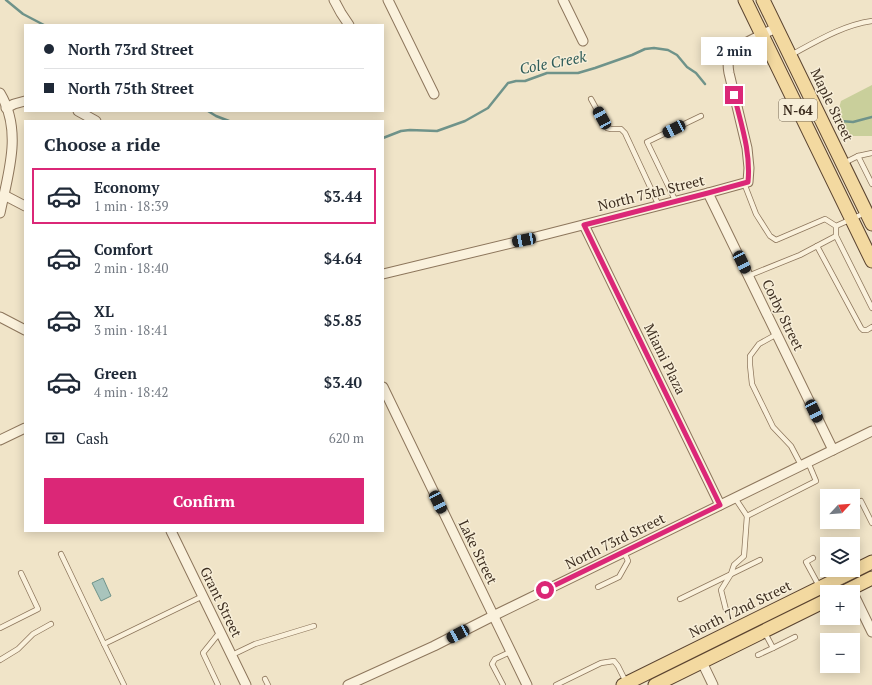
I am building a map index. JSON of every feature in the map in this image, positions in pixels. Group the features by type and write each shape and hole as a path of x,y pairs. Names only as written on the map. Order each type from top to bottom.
{"main road":[{"name":"N-64","path":"745,0 872,261"},
{"name":"Maple Street","path":"763,0 843,164 869,211 872,224"},
{"name":"North 72nd Street","path":"826,585 872,562"},
{"path":"860,585 872,578"},
{"name":"North 72nd Street","path":"625,684 820,588"},
{"path":"662,683 820,603"}],"street":[{"path":"334,0 348,24"},
{"path":"388,0 434,94"},
{"path":"563,0 583,41"},
{"path":"744,183 748,182 749,168 747,148 728,64 730,56 738,48 776,28"},
{"path":"0,93 10,118 13,142 10,167 0,213"},
{"path":"6,108 24,101"},
{"path":"80,112 94,120"},
{"name":"North 75th Street","path":"384,274 676,202 744,183"},
{"name":"Corby Street","path":"708,193 833,450"},
{"path":"4,195 24,205"},
{"name":"Miami Plaza","path":"584,225 720,505"},
{"path":"0,317 24,329"},
{"name":"Lake Street","path":"384,389 527,685"},
{"path":"0,440 24,428"},
{"name":"North 73rd Street","path":"348,685 434,646 872,431"},
{"name":"Grant Street","path":"171,532 246,685"},
{"path":"860,610 872,632"},
{"path":"702,662 713,685"}],"lane":[{"path":"790,55 842,29 862,22 872,21"},
{"path":"591,99 607,128 621,129 624,133 659,206"},
{"path":"676,202 647,142 701,116"},
{"path":"843,164 858,156 872,153"},
{"path":"858,156 872,184"},
{"path":"744,183 756,214 770,236 776,240 825,219 836,226"},
{"path":"836,226 869,211"},
{"path":"836,226 836,236 872,308"},
{"path":"748,276 800,255 836,236"},
{"path":"817,246 861,328 864,331 872,328"},
{"path":"747,516 816,481 792,446 773,427 752,384 750,356 759,344 777,334"},
{"path":"726,610 721,590 731,574 734,565 744,556 747,516 735,498"},
{"path":"861,501 872,523"},
{"path":"598,587 620,577 628,561 624,552"},
{"path":"61,554 124,685"},
{"path":"813,558 806,562 820,588"},
{"path":"680,599 760,560"},
{"path":"0,628 38,609 21,574"},
{"path":"104,644 203,596"},
{"path":"0,660 18,649 33,634 51,624"},
{"path":"232,655 255,644 314,626"},
{"path":"764,631 773,648"},
{"path":"218,685 203,653 220,632"},
{"path":"758,655 795,637"},
{"path":"502,685 492,664 495,659 510,652"},
{"path":"556,685 601,663 614,661 618,666 625,684"},
{"path":"265,679 268,685"}],"green space":[{"path":"872,85 872,136 848,136 838,125 837,115 841,101"}],"water":[{"path":"103,578 111,596 101,601 92,583"}],"waterway":[{"name":"Cole Creek","path":"6,0 23,14 42,24"},
{"name":"Cole Creek","path":"384,138 401,131 437,131 465,121 488,108 508,83 525,81 547,73 578,73 632,55 645,49 654,48 668,50 677,55 705,84"},
{"name":"Cole Creek","path":"210,112 226,120"},
{"name":"Cole Creek","path":"841,121 853,122 872,117"}],"route":[{"path":"545,590 720,505 584,225 748,182 749,168 747,148 734,95"}]}
